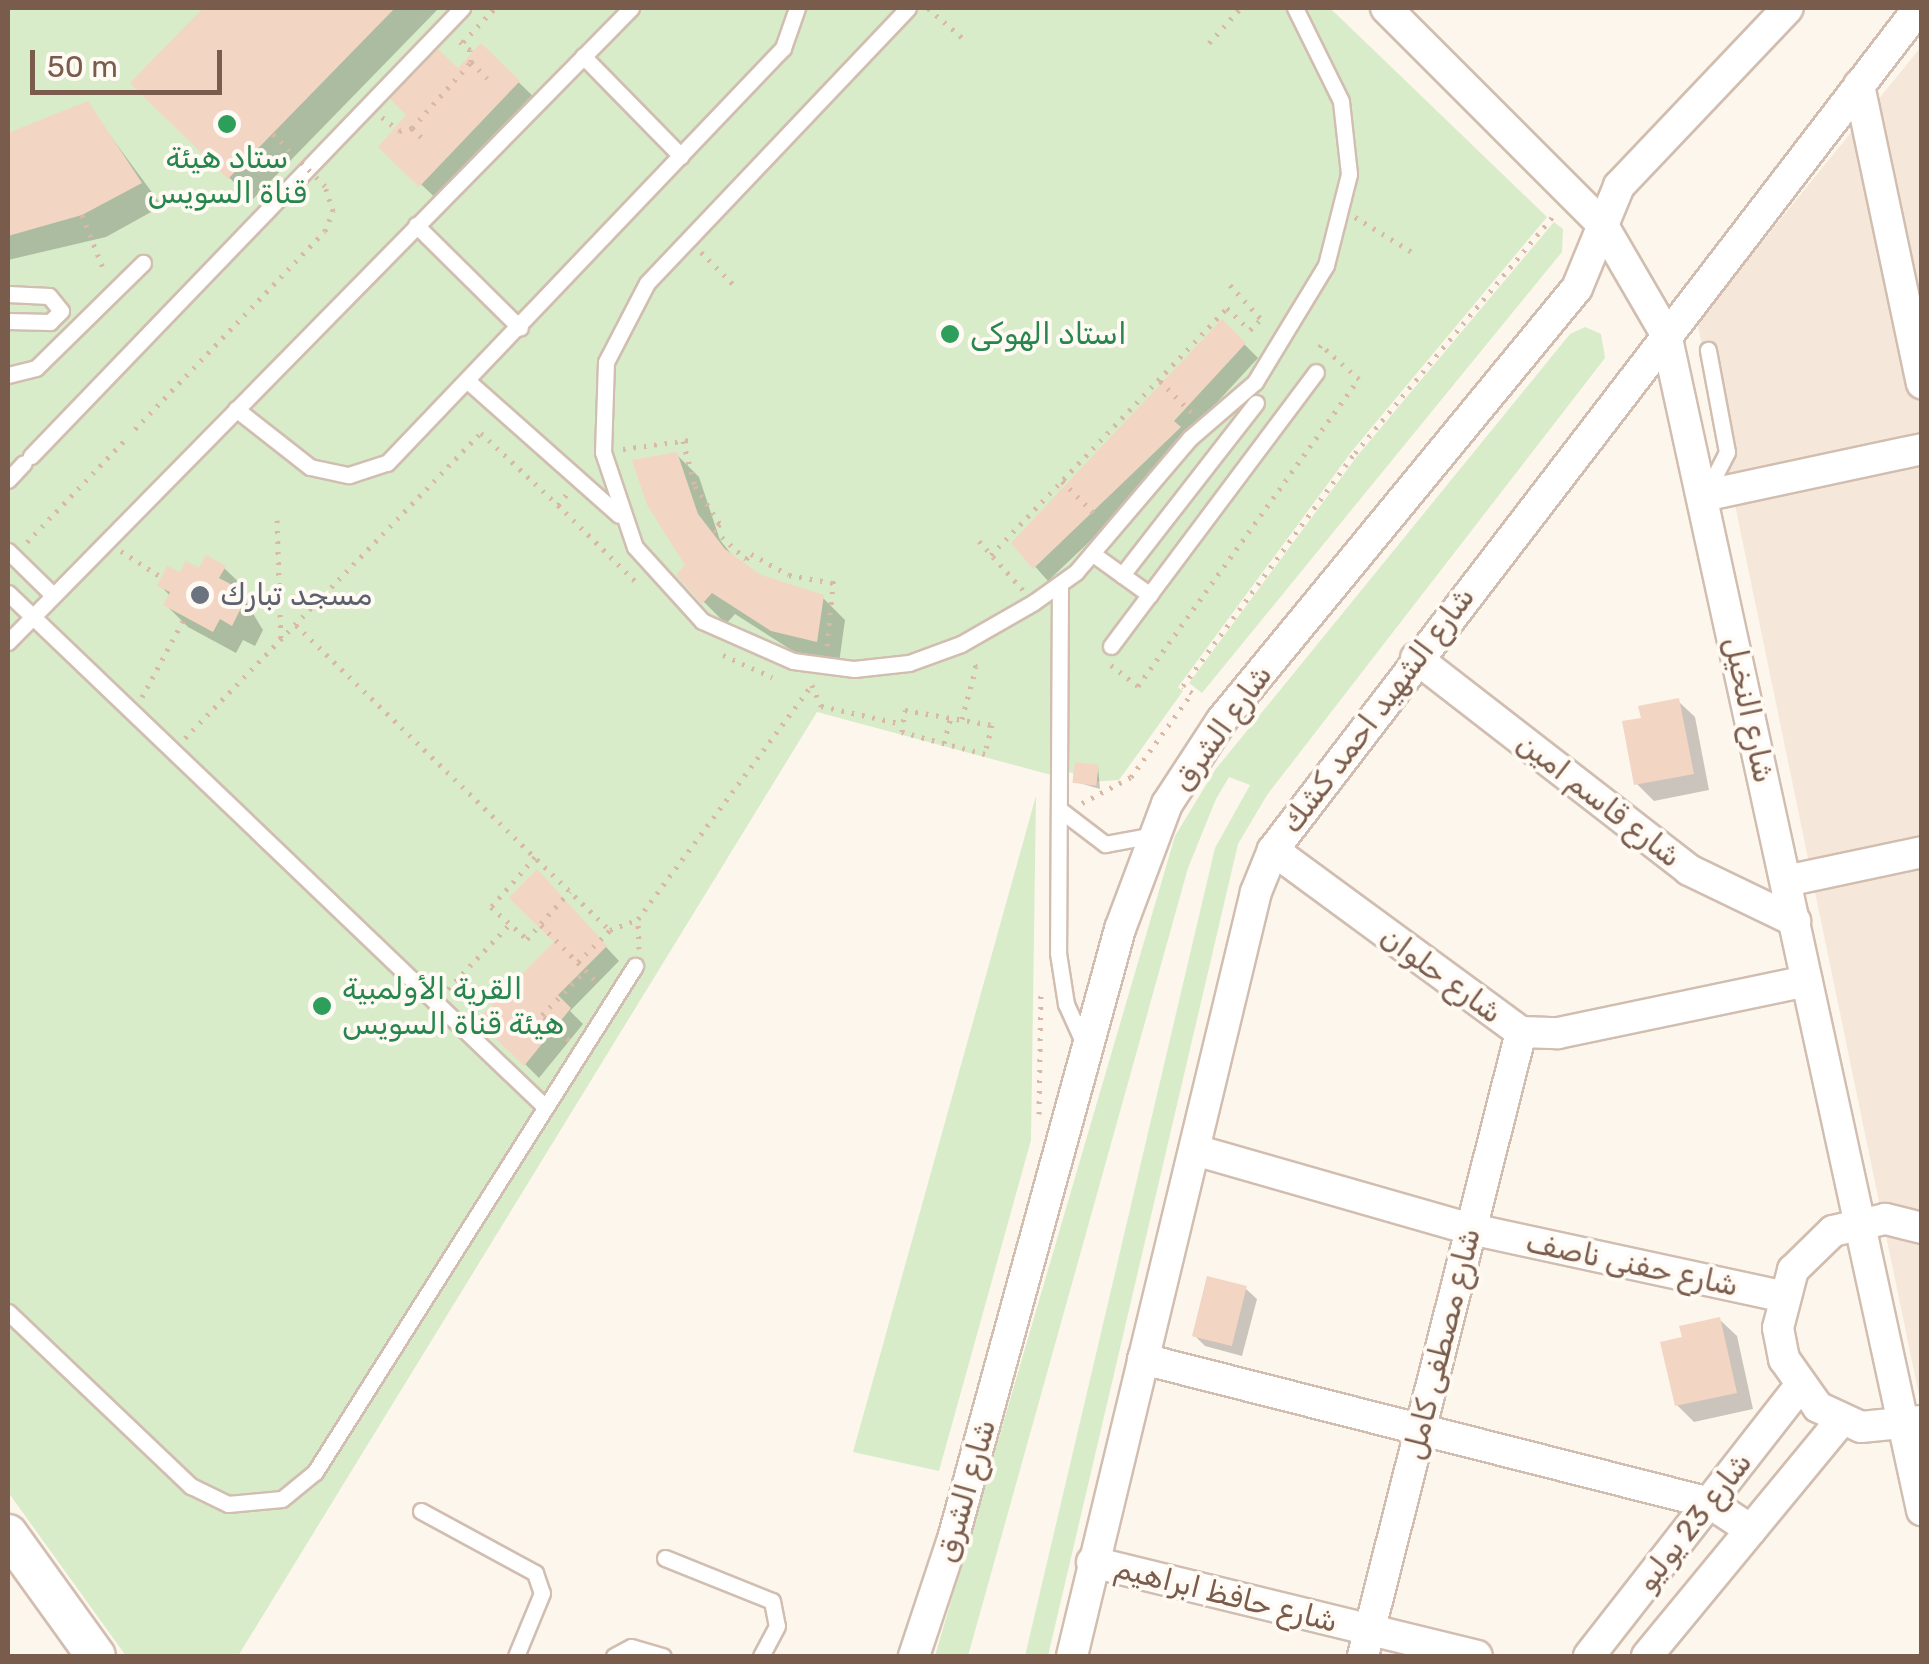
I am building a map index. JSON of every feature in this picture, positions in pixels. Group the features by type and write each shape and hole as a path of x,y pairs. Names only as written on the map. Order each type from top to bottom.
{"street":[{"name":"شارع النخيل","path":"1386,8 1602,224 1666,334 1859,1222 1913,1424 1922,1510"},
{"name":"شارع الشرق","path":"914,1656 954,1540 1086,1049 1154,834 1202,746 1577,288 1619,186 1788,8"},
{"name":"شارع الشهيد احمد كشك","path":"1072,1656 1256,892 1273,850 1416,658 1919,8"},
{"path":"1859,85 1922,383"},
{"path":"1703,496 1922,449"},
{"name":"شارع قاسم امين","path":"1416,658 1690,870 1794,921"},
{"name":"شارع حلوان","path":"1273,850 1522,1032 1558,1033 1806,981"},
{"path":"1786,882 1922,852"},
{"name":"شارع مصطفى كامل","path":"1366,1644 1522,1032"},
{"name":"شارع حفنى ناصف","path":"1195,1150 1471,1229 1782,1296"},
{"path":"1913,1424 1841,1421 1798,1387 1784,1359 1782,1296 1810,1248 1859,1222 1886,1219 1922,1228"},
{"path":"1142,1359 1710,1502 1751,1530"},
{"name":"شارع 23 يوليو","path":"1589,1656 1798,1387"},
{"name":"شارع 23 يوليو","path":"1647,1656 1841,1421"},
{"path":"8,1534 96,1656"},
{"name":"شارع حافظ ابراهيم","path":"1092,1562 1366,1644 1477,1656"}],"lane":[{"path":"8,480 462,8"},
{"path":"8,642 631,8"},
{"path":"236,409 310,467 350,475 403,451 783,48 797,8"},
{"path":"908,8 647,283 615,334 601,392 602,452 621,517 654,575 702,621 761,652 826,666 896,666 962,644 1060,585 1093,554 1204,425 1250,399"},
{"path":"1122,576 1250,399 1313,292 1344,210 1348,174 1341,101 1295,8"},
{"path":"583,56 681,156"},
{"path":"416,225 520,328"},
{"path":"8,376 36,368 142,263"},
{"path":"8,294 49,296 61,312 50,322 8,321"},
{"path":"1703,496 1727,452 1708,350"},
{"path":"1111,646 1316,372"},
{"path":"468,382 621,517"},
{"path":"1250,399 1280,421"},
{"path":"10,554 53,595"},
{"path":"1093,554 1150,595"},
{"path":"1060,585 1060,978 1086,1049"},
{"path":"8,592 542,1104"},
{"path":"1063,812 1105,844 1154,834"},
{"path":"8,1312 191,1486 228,1504 282,1499 315,1472 542,1104 635,966"},
{"path":"421,1511 535,1572 542,1593 516,1656"},
{"path":"665,1558 772,1601 777,1626 761,1656"},
{"path":"614,1656 631,1648 663,1656"}],"path":[{"path":"462,43 494,8"},
{"path":"928,8 966,41"},
{"path":"1209,42 1241,8"},
{"path":"442,28 462,43 470,62 487,78"},
{"path":"369,104 395,130 412,128 470,62"},
{"path":"412,128 426,142"},
{"path":"135,429 325,231 333,211 326,186 273,134"},
{"path":"1344,210 1417,255"},
{"path":"82,215 101,263"},
{"path":"688,239 734,285"},
{"path":"992,556 1227,308 1250,330 1261,318"},
{"path":"1158,380 1204,425"},
{"path":"172,750 481,433 558,505 579,480"},
{"path":"10,554 124,441"},
{"path":"602,452 687,441 695,486 720,524 714,530 746,559 751,554 790,575 833,583"},
{"path":"1062,481 1112,532"},
{"path":"278,520 281,641"},
{"path":"106,542 162,576"},
{"path":"578,962 610,930 638,919 826,666 834,574"},
{"path":"280,598 322,598"},
{"path":"133,713 185,617"},
{"path":"296,625 610,930"},
{"path":"962,644 976,667 962,719"},
{"path":"812,684 821,706 903,724"},
{"path":"905,710 951,717 992,725 985,754 902,732 905,710"},
{"path":"944,743 951,717"},
{"path":"535,856 491,906 527,940 570,891"},
{"path":"635,966 638,919"},
{"path":"436,1002 510,924"},
{"path":"540,925 613,998"},
{"path":"578,1049 542,1014 586,970"}],"shaded area":[{"path":"1921,47 1921,1405 1697,321"}],"green space":[{"name":"القرية الأولمبية هيئة قناة السويس","path":"8,8 1330,8 1547,217 1352,451 1178,687 1183,691 1119,780 1073,783 1073,773 1057,770 1055,776 817,712 238,1656 126,1656 8,1492"},
{"path":"1554,222 1563,229 1562,252 1202,693 1189,683 1358,455"},
{"path":"1585,327 1601,334 1605,358 1267,795 1238,844 1048,1656 1025,1656 1215,848 1250,785 1229,777 1216,799 1188,868 968,1656 935,1656 1175,836 1215,770 1570,334"},
{"path":"1036,796 1031,1140 939,1471 853,1452"}],"building":[{"path":"203,8 395,8 228,179 130,83"},
{"path":"481,43 520,81 419,187 378,147 406,115 390,99 438,49 458,68"},
{"path":"88,101 142,183 82,215 8,236 8,133"},
{"path":"1222,319 1246,343 1174,421 1181,427 1033,569 1011,543"},
{"path":"677,452 698,514 725,549 761,575 824,595 817,642 771,631 712,593 702,604 676,575 685,565 647,505 632,460"},
{"name":"مسجد تبارك","path":"206,555 226,566 219,578 236,587 230,599 242,606 232,626 220,619 213,632 163,605 170,592 157,586 167,566 180,572 186,561 199,568"},
{"path":"1679,698 1694,774 1634,785 1622,721 1641,718 1638,706"},
{"path":"1075,762 1099,765 1096,786 1072,783"},
{"path":"537,869 607,946 558,995 571,1008 524,1066 477,1020 554,942 509,898"},
{"path":"1207,1276 1247,1286 1232,1346 1192,1336"},
{"path":"1720,1317 1737,1393 1675,1406 1660,1342 1682,1337 1679,1326"}],"place":[{"name":"ستاد هيئة قناة السويس","path":"227,124"},
{"name":"استاد الهوكى","path":"950,334"},
{"name":"مسجد تبارك","path":"200,595"},
{"name":"القرية الأولمبية هيئة قناة السويس","path":"322,1006"}]}
